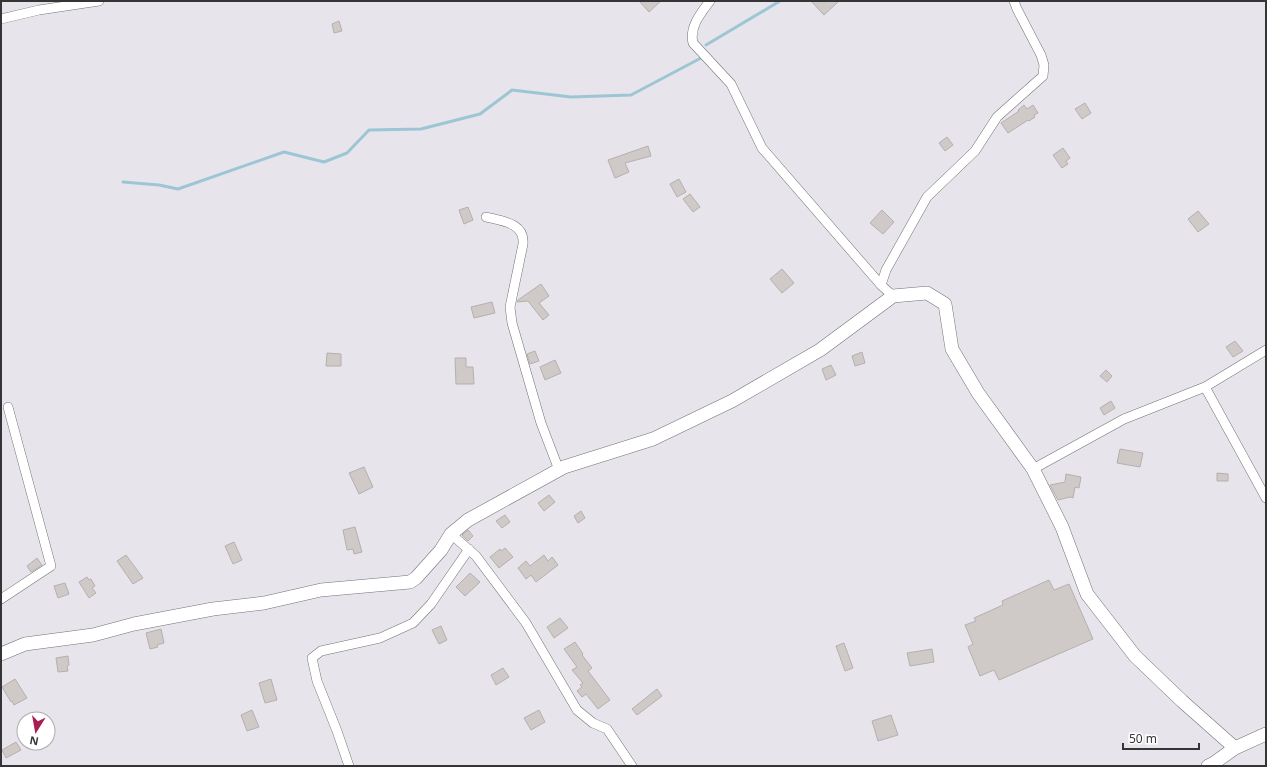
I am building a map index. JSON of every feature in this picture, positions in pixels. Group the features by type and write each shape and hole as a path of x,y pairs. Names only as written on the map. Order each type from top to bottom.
{"street":[{"path":"1,19 39,10 99,1"},
{"path":"710,1 695,22 691,38 693,43 731,84 762,148 881,285 893,296"},
{"path":"881,285 886,270 927,197 975,151 997,117 1043,76 1044,65 1041,54 1014,1"},
{"path":"486,216 509,222 519,229 523,236 523,244 510,308 512,323 541,423 559,470"},
{"path":"1,654 25,644 93,635 134,624 213,609 264,603 321,590 410,582 416,578 441,550 451,534 468,520 559,470 653,438 732,401 820,350 893,296 927,293 945,304 952,349 978,393 1033,470 1062,527 1087,594 1135,656 1182,701 1235,748"},
{"path":"1033,470 1124,419 1205,387 1266,350"},
{"path":"1205,387 1266,498"},
{"path":"1,598 51,566 8,408"},
{"path":"451,534 476,556 526,623 577,710 593,723 607,729 632,766"},
{"path":"349,766 317,681 312,658 321,651 380,638 413,623 431,604 469,549"},
{"path":"1208,766 1214,764 1235,748 1266,734"}],"building":[{"path":"639,1 661,1 649,12"},
{"path":"811,1 839,1 824,15"},
{"path":"339,21 342,31 334,33 332,24"},
{"path":"1085,103 1091,113 1082,119 1075,109"},
{"path":"1024,105 1027,109 1033,105 1038,113 1029,121 1028,120 1008,133 1001,123 1019,111 1018,110"},
{"path":"947,137 953,145 945,151 939,143"},
{"path":"648,146 651,156 625,163 629,172 615,178 608,160"},
{"path":"1063,148 1070,158 1066,161 1068,164 1062,168 1053,155"},
{"path":"679,179 686,192 677,197 670,184"},
{"path":"690,194 700,207 693,212 683,199"},
{"path":"468,207 473,220 464,224 459,210"},
{"path":"882,210 894,222 883,234 870,223"},
{"path":"1198,211 1209,224 1198,232 1188,219"},
{"path":"782,269 794,283 782,293 770,279"},
{"path":"541,284 549,296 539,303 549,315 543,320 528,301 517,302"},
{"path":"492,302 495,313 474,318 471,307"},
{"path":"1235,341 1243,351 1233,357 1226,347"},
{"path":"535,351 539,361 530,364 527,354"},
{"path":"862,352 865,363 855,366 852,356"},
{"path":"327,353 341,354 341,366 326,366"},
{"path":"455,358 466,358 466,367 473,367 474,384 456,384"},
{"path":"555,360 561,373 545,380 540,367"},
{"path":"831,365 836,375 826,380 822,369"},
{"path":"1106,370 1112,376 1107,382 1100,376"},
{"path":"1111,401 1115,408 1104,415 1100,408"},
{"path":"1120,449 1143,453 1140,467 1117,463"},
{"path":"364,467 373,487 359,494 349,473"},
{"path":"1217,473 1228,474 1228,481 1217,481"},
{"path":"1066,474 1081,477 1079,488 1075,487 1073,498 1070,497 1058,500 1050,485 1065,482"},
{"path":"549,495 555,502 544,511 538,503"},
{"path":"581,511 585,518 578,523 574,516"},
{"path":"505,515 510,522 502,528 496,521"},
{"path":"355,527 362,552 354,554 353,549 347,550 343,530"},
{"path":"468,530 473,536 468,541 462,535"},
{"path":"234,542 242,560 233,564 225,546"},
{"path":"505,548 513,557 499,568 490,557 500,549 501,551"},
{"path":"126,555 143,578 133,584 117,561"},
{"path":"544,555 548,561 552,557 558,565 536,582 531,575 526,579 518,568 526,561 530,566"},
{"path":"37,558 42,565 31,572 27,566"},
{"path":"470,573 480,582 465,596 456,587"},
{"path":"87,577 89,580 91,579 95,586 92,588 96,593 89,598 79,582"},
{"path":"1049,580 1054,590 1069,584 1093,639 999,680 994,670 980,676 968,647 973,644 965,625 976,621 974,618 1003,605 1002,601"},
{"path":"65,583 69,594 58,598 54,586"},
{"path":"560,618 568,628 554,638 547,627"},
{"path":"441,626 447,640 439,644 432,630"},
{"path":"161,629 164,643 157,645 158,647 150,649 146,633"},
{"path":"575,642 583,654 582,655 592,668 588,671 610,700 598,709 586,694 582,697 577,691 582,687 580,685 583,683 572,670 577,667 564,649"},
{"path":"844,643 853,668 845,671 836,646"},
{"path":"932,649 934,662 910,666 907,653"},
{"path":"68,656 68,671 58,672 56,658"},
{"path":"503,668 509,677 496,685 491,675"},
{"path":"15,679 27,698 14,705 2,687"},
{"path":"271,679 277,700 265,703 259,683"},
{"path":"657,689 662,696 637,715 632,709"},
{"path":"252,710 259,727 247,731 241,715"},
{"path":"539,710 545,722 531,730 524,718"},
{"path":"891,715 898,735 878,741 872,721"},
{"path":"16,742 16,751 19,751 6,758 2,750"}],"waterway":[{"path":"706,45 780,1"},
{"path":"123,182 159,185 178,189 284,152 324,162 347,153 369,130 421,129 480,114 512,90 571,97 631,95 701,58"}]}
